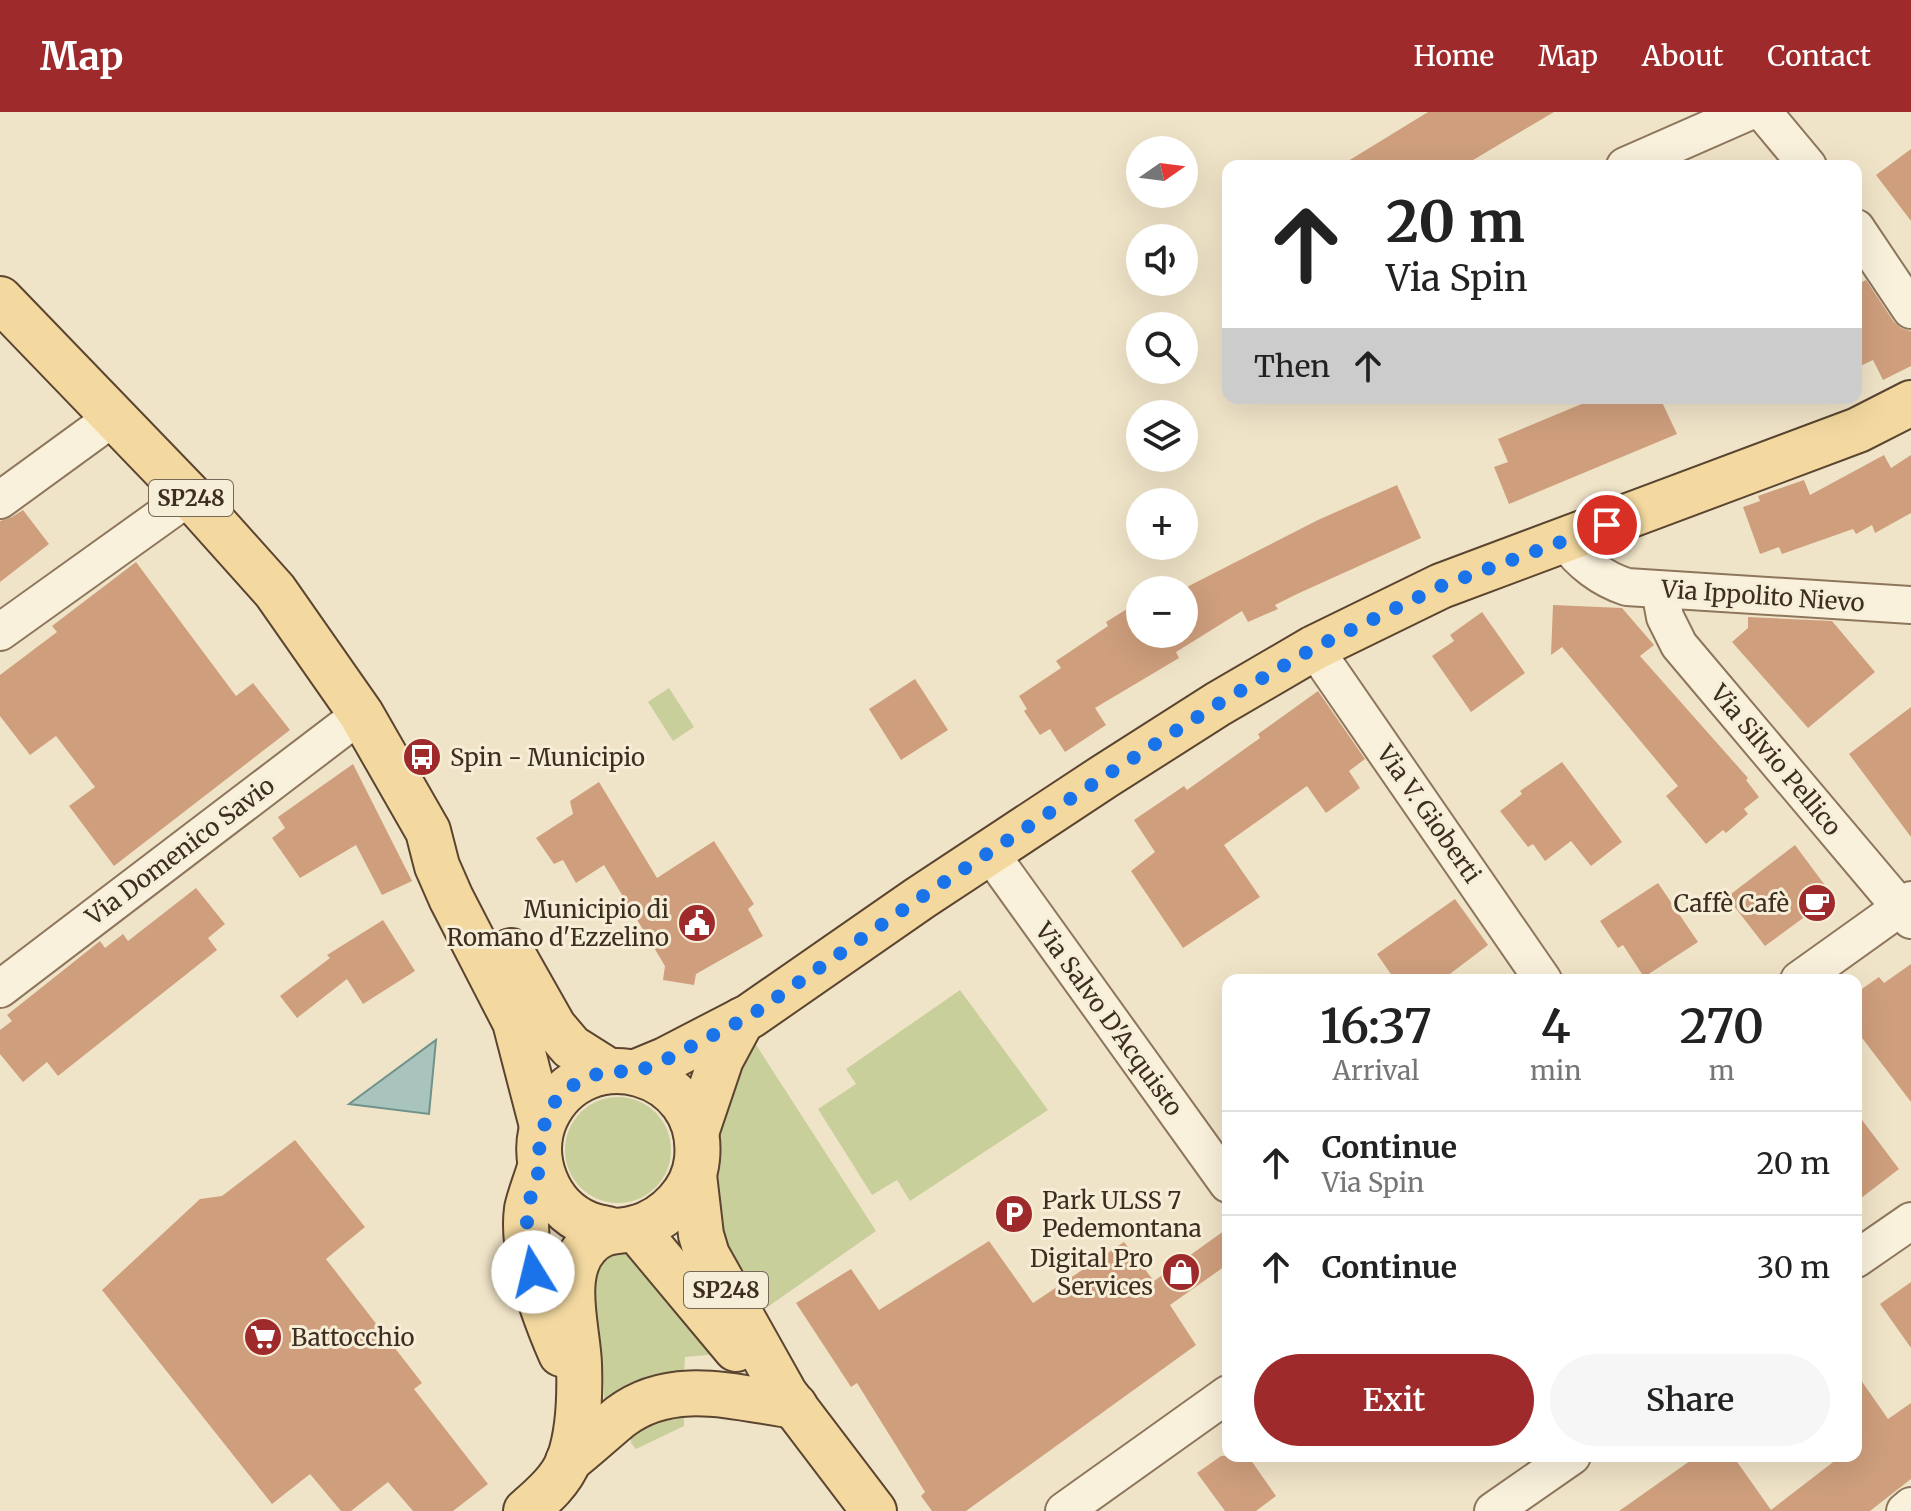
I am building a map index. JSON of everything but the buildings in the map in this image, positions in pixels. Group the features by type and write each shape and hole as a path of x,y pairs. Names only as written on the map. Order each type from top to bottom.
{"main road":[{"name":"SP248","path":"0,299 190,496 275,591 361,714 428,831 446,887 515,1022 549,1191 566,1210 587,1223 623,1229 736,1349 790,1400"},
{"path":"578,1390 553,1336 527,1244 527,1209 541,1147 552,1105 567,1089 587,1077 622,1072 665,1060 742,1020 1218,704 1314,648 1441,586 1858,430 1911,403"},
{"name":"SP248","path":"428,831 455,857 554,1027 571,1047 622,1072 657,1080 674,1094 688,1112 696,1133 694,1175 701,1235 707,1255 790,1400 874,1511"},
{"path":"696,1133 721,1059 742,1020"},
{"path":"568,1461 577,1427 579,1365 572,1308 576,1267 586,1246 623,1229 661,1217 681,1199 694,1175"},
{"path":"526,1511 547,1492 568,1461 622,1415 670,1394 690,1391 790,1400"}],"street":[{"path":"1639,160 1748,112"},
{"path":"1763,112 1803,160"},
{"path":"1862,237 1911,310"},
{"path":"0,500 114,417"},
{"path":"0,632 190,496"},
{"path":"1607,525 1616,583"},
{"name":"Via Ippolito Nievo","path":"1565,541 1578,559 1616,583 1660,590 1911,605"},
{"name":"Via Silvio Pellico","path":"1660,590 1665,617 1679,645 1907,909"},
{"name":"Via V. Gioberti","path":"1314,648 1539,974"},
{"name":"Via Domenico Savio","path":"0,989 361,714"},
{"name":"Via Salvo D'Acquisto","path":"990,853 1222,1176"},
{"path":"1808,974 1907,909"},
{"path":"1862,1255 1911,1221"},
{"path":"1064,1511 1222,1398"},
{"path":"1493,1511 1563,1462"},
{"path":"1905,1511 1911,1506"}],"green space":[{"path":"669,688 694,727 673,741 648,702"},
{"path":"960,990 1048,1110 910,1201 897,1180 872,1195 818,1109 856,1084 846,1069"},
{"path":"755,1043 876,1231 769,1306 748,1301 723,1250 716,1177 722,1113 731,1078"},
{"path":"618,1097 638,1101 655,1113 667,1130 671,1150 667,1170 655,1187 638,1199 618,1203 598,1199 581,1187 569,1170 565,1150 569,1130 581,1113 598,1101"},
{"path":"614,1251 627,1254 641,1266 718,1354 685,1357 684,1378 605,1411 603,1380 592,1326 594,1268"},
{"path":"684,1408 684,1426 636,1449 631,1443 630,1430"}],"water":[{"path":"436,1040 429,1114 349,1104"}],"place":[{"name":"Spin - Municipio","path":"422,757"},
{"name":"Caffè Cafè","path":"1817,903"},
{"name":"Municipio di Romano d'Ezzelino","path":"697,923"},
{"name":"Park ULSS 7 Pedemontana","path":"1014,1214"},
{"name":"Digital Pro Services","path":"1181,1272"},
{"name":"Battocchio","path":"263,1337"}],"route":[{"path":"533,1272 527,1244 527,1209 540,1167 539,1139 552,1105 567,1089 587,1077 609,1071 636,1072 750,1016 920,898 1105,776 1314,648 1441,586 1607,525"}]}
